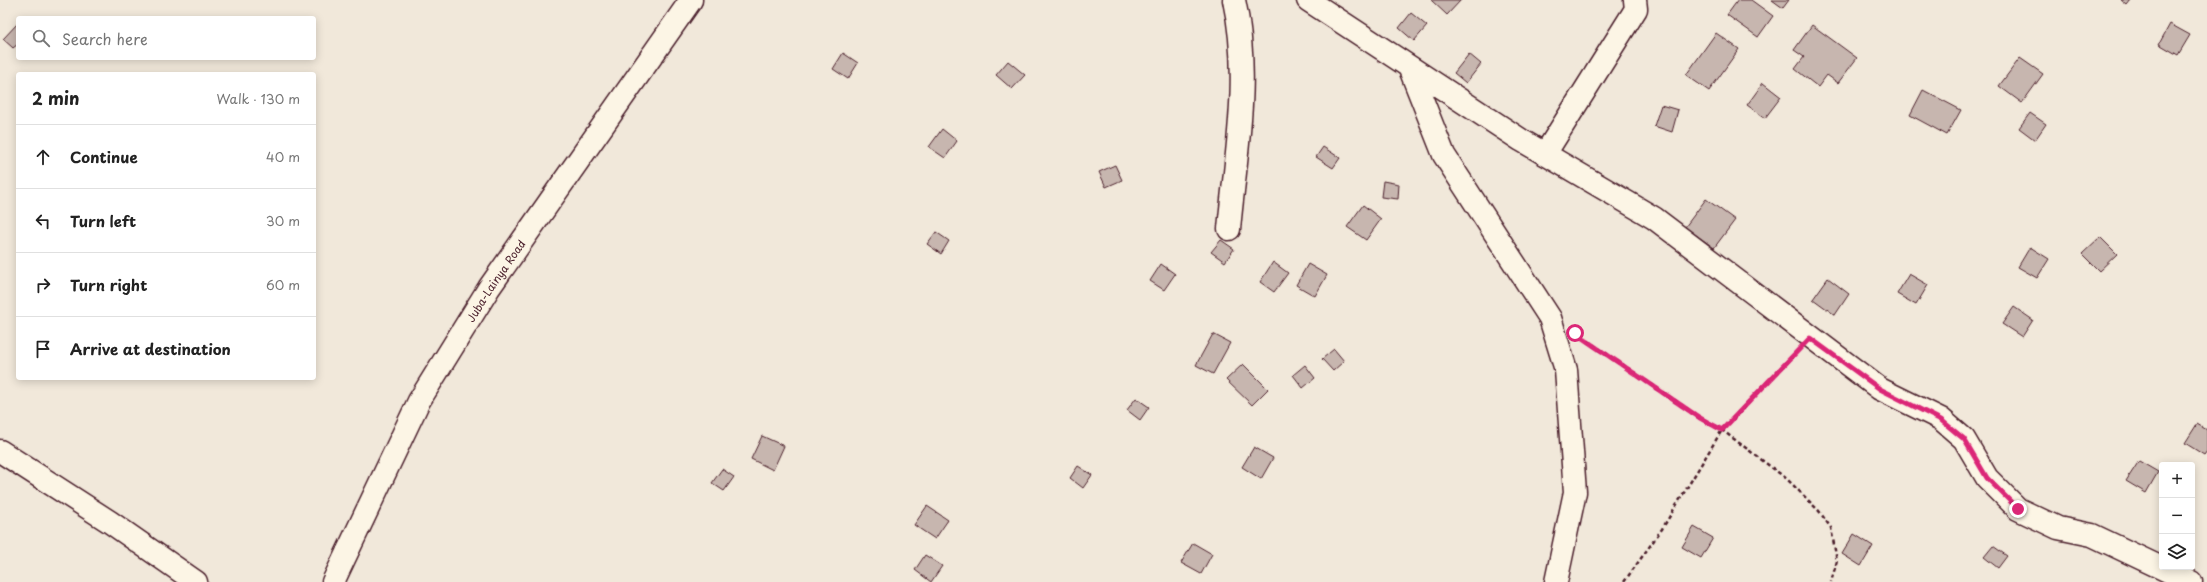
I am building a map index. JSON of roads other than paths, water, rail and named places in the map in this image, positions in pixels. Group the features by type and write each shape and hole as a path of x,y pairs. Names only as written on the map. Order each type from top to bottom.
{"street":[{"name":"Juba-Lainya Road","path":"333,582 420,402 481,301 691,0"},
{"path":"1229,228 1242,93 1242,45 1234,0"},
{"path":"1308,0 1410,69 1545,154 1654,218 1810,338 1880,389 1941,420 1964,439 1987,478 2018,509 2058,528 2092,535 2191,582"},
{"path":"1545,154 1636,9 1635,0"},
{"path":"1410,69 1444,155 1550,318 1566,370 1575,492 1556,582"},
{"path":"0,451 110,522 196,582"}]}
